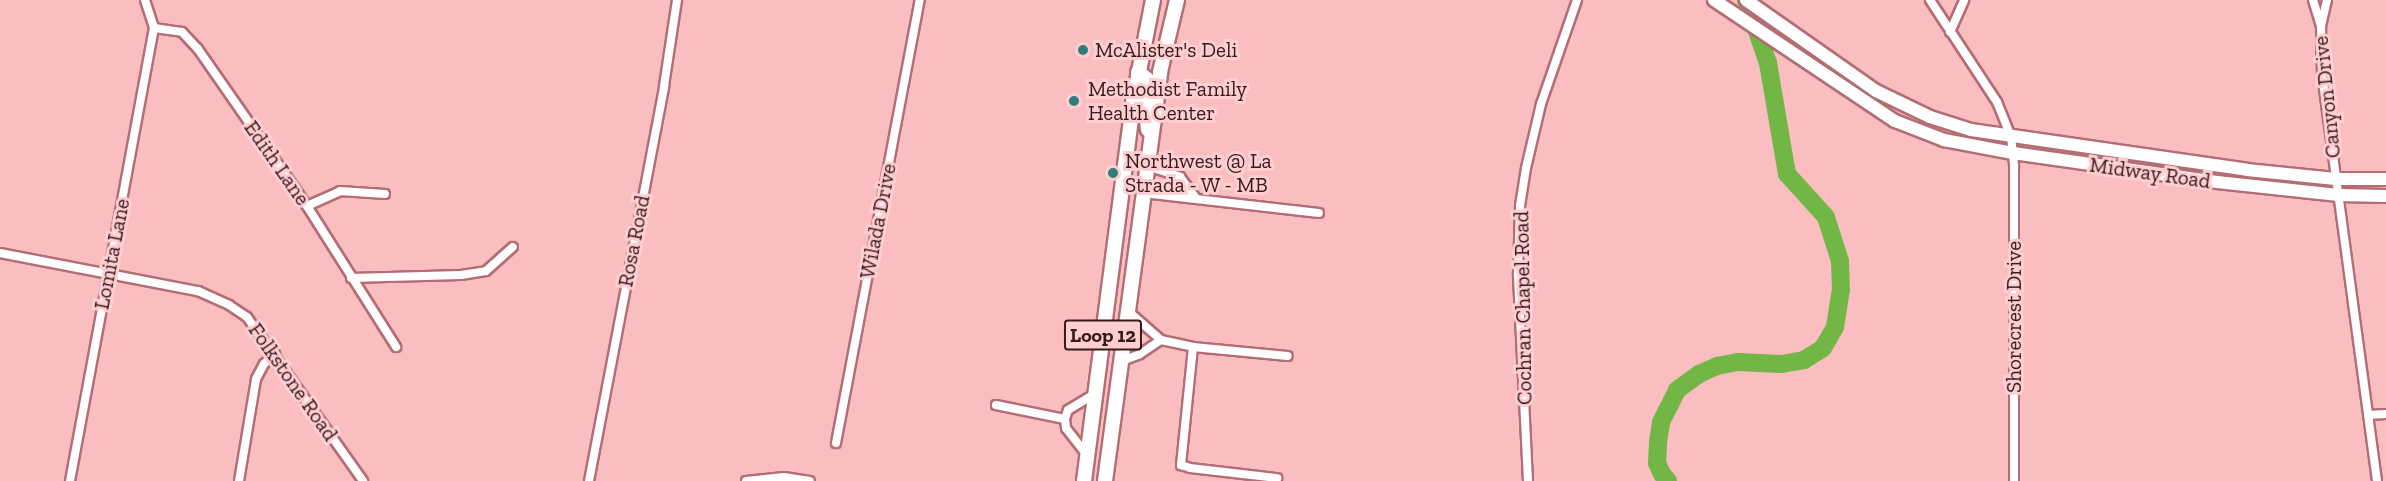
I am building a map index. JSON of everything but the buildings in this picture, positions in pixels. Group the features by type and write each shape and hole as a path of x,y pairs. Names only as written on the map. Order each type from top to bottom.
{"main road":[{"name":"Loop 12","path":"1084,481 1138,72 1153,0"},
{"name":"Loop 12","path":"1105,481 1160,72 1177,0"},
{"name":"Midway Road","path":"1714,0 1895,121 1944,140 2013,153 2217,182 2338,195 2386,196"},
{"name":"Midway Road","path":"1746,0 1876,91 1904,106 1950,124 2011,136 2247,170 2336,179 2386,179"},
{"path":"1138,72 1147,79 1144,105 1150,141"},
{"path":"1123,189 1143,192"}],"street":[{"path":"145,0 154,28"},
{"name":"Rosa Road","path":"589,481 664,86 677,0"},
{"name":"Wilada Drive","path":"836,443 920,0"},
{"name":"Cochran Chapel Road","path":"1528,481 1518,273 1520,206 1540,104 1577,0"},
{"name":"Shorecrest Drive","path":"1929,0 1997,102 2011,136 2013,153 2014,481"},
{"path":"1950,32 1964,0"},
{"name":"Canyon Drive","path":"2313,0 2321,27 2322,74 2338,195"},
{"path":"2321,27 2327,0"},
{"name":"Edith Lane","path":"154,28 182,33 198,49 307,206 396,347"},
{"name":"Lomita Lane","path":"70,481 154,28"},
{"path":"1147,166 1180,177 1195,197"},
{"path":"307,206 340,191 385,194"},
{"path":"1143,192 1319,213"},
{"path":"2338,195 2377,481"},
{"path":"351,278 461,275 486,271 513,247"},
{"name":"Folkstone Road","path":"0,253 198,291 229,305 247,317 363,481"},
{"path":"1128,311 1161,340 1193,347 1288,356"},
{"path":"1122,361 1140,354 1161,340"},
{"path":"1193,347 1181,465 1277,478"},
{"path":"239,481 256,379 264,364 275,354"},
{"path":"1087,455 1066,428 1065,419 1068,410 1096,393"},
{"path":"996,405 1065,419"},
{"path":"2368,415 2386,414"},
{"path":"748,481 784,477 810,481"}],"waterway":[{"path":"1668,481 1657,463 1658,442 1661,422 1677,390 1699,374 1717,366 1738,362 1782,364 1804,360 1823,348 1835,327 1841,290 1840,261 1826,217 1787,174 1768,63 1746,0"}],"place":[{"name":"McAlister's Deli","path":"1083,50"},
{"name":"Methodist Family Health Center","path":"1074,101"},
{"name":"Northwest @ La Strada - W - MB","path":"1113,173"}]}
